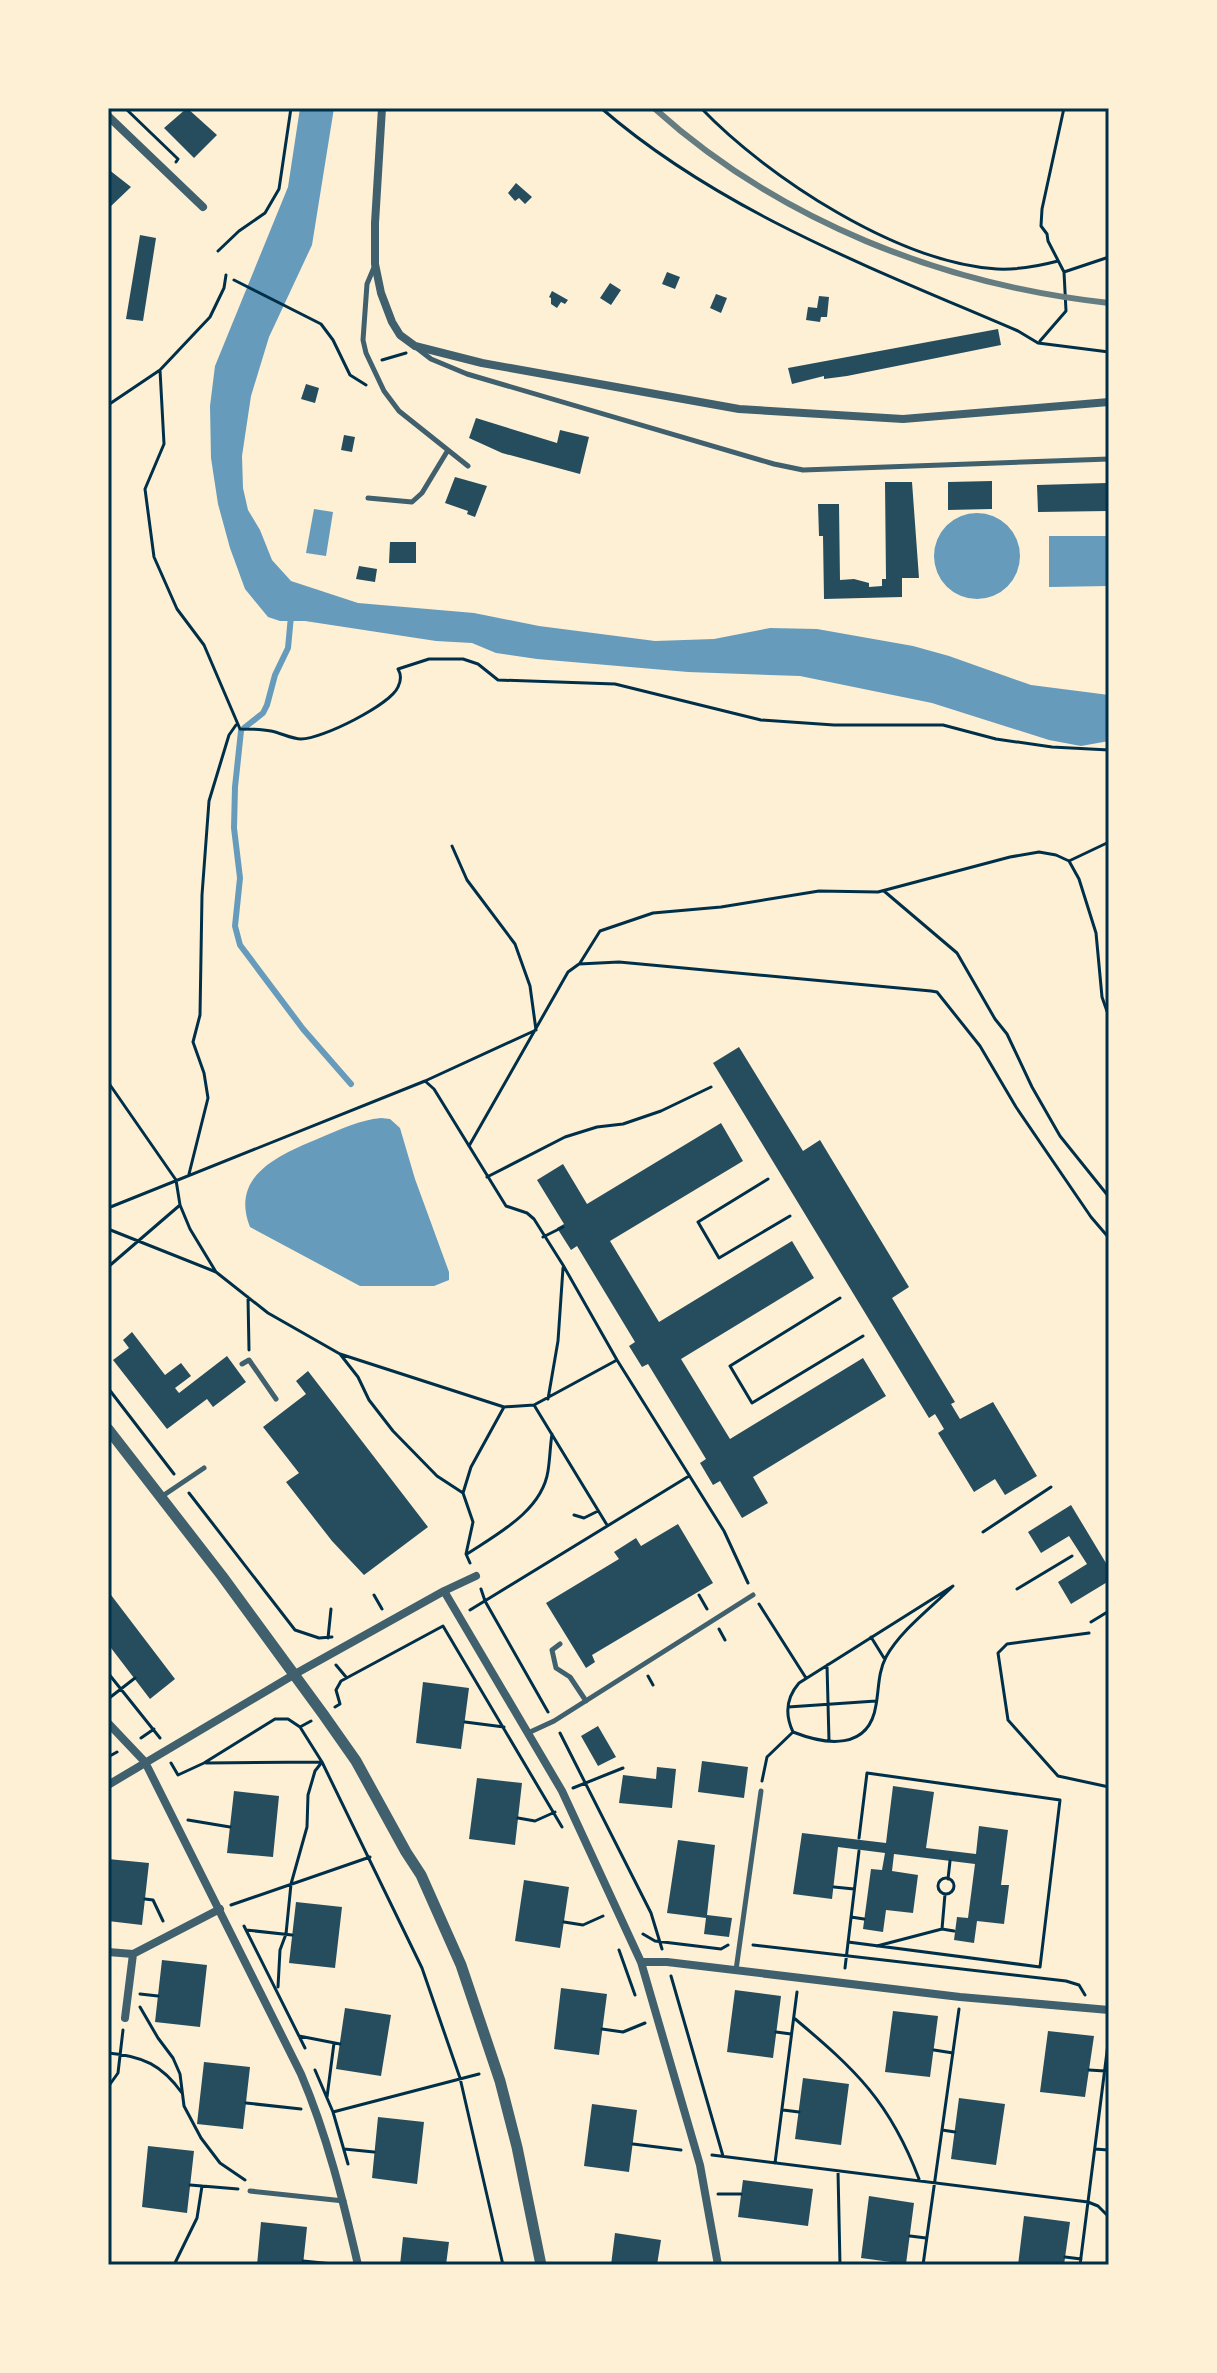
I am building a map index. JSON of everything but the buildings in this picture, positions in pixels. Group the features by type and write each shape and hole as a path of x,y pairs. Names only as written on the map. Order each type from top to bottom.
{"street":[{"path":"382,108 375,264 392,322 400,335 415,346 482,363 739,409 903,419 1109,402"},
{"path":"108,116 203,207"},
{"path":"108,1429 295,1674 356,1761 421,1875 461,1965 507,2108 541,2265"},
{"path":"108,1785 295,1674 476,1576"},
{"path":"444,1591 562,1791 641,1962 700,2165 718,2265"},
{"path":"108,1723 145,1762 317,2111 344,2201 358,2265"},
{"path":"108,1952 133,1954 220,1909"},
{"path":"125,2018 133,1954"},
{"path":"641,1962 667,1962 960,1997 1109,2010"}],"lane":[{"path":"375,264 367,284 363,340 384,391 399,411 468,466"},
{"path":"415,346 431,359 467,374 803,470 1109,459"},
{"path":"368,498 412,502 422,493 448,450"},
{"path":"242,1364 249,1360 276,1399"},
{"path":"161,1497 204,1468"},
{"path":"528,1733 554,1721 753,1595"},
{"path":"560,1644 552,1650 556,1668 570,1677 586,1701"},
{"path":"736,1970 761,1791"},
{"path":"250,2191 344,2201"}],"path":[{"path":"125,108 178,159 166,174"},
{"path":"218,251 265,213 279,189 291,108"},
{"path":"601,108 679,167 762,216 834,252 1018,331 1038,343 1109,352"},
{"path":"701,108 802,191 869,231 913,249 998,269 1058,261"},
{"path":"1038,343 1066,311 1064,272 1041,226 1064,108"},
{"path":"1064,272 1109,257"},
{"path":"108,405 160,370 210,317 224,288 226,275"},
{"path":"234,280 321,324 333,340 350,375 370,388 384,391"},
{"path":"371,361 404,354 415,346"},
{"path":"160,370 164,444 145,489 154,557 177,609 204,645 240,729 267,730 300,739 314,736 357,718 387,700 398,687 401,673 398,669 429,659 463,659 478,664 498,680 615,684 761,720 834,725 943,725 996,739 1052,747 1109,750"},
{"path":"189,1176 208,1098 204,1073 193,1042 201,1006 202,895 209,801 229,735 236,725"},
{"path":"1069,861 1109,842"},
{"path":"452,846 467,880 515,944 530,986 536,1030"},
{"path":"469,1146 568,972 579,964 600,931 653,913 721,907 819,891 883,891 1039,852 1056,855 1069,861 1079,879 1096,933 1102,997 1109,1017"},
{"path":"883,891 957,953 1007,1034 1060,1136 1109,1197"},
{"path":"579,964 619,962 937,992 980,1046 1016,1107 1091,1217 1109,1238"},
{"path":"108,1208 425,1081 536,1030"},
{"path":"425,1081 434,1089 506,1206 527,1213 534,1219 617,1360 724,1531 753,1595 806,1678"},
{"path":"108,1082 176,1180 180,1205 190,1229 216,1272"},
{"path":"487,1177 565,1137 597,1127 623,1124 661,1111 711,1087"},
{"path":"768,1179 698,1222 719,1258 790,1216"},
{"path":"108,1267 180,1205"},
{"path":"543,1237 563,1227"},
{"path":"108,1229 216,1272 268,1313 340,1354 504,1407 534,1405 617,1360"},
{"path":"548,1399 558,1341 563,1265"},
{"path":"248,1297 249,1360"},
{"path":"840,1298 730,1366 752,1403 863,1336"},
{"path":"340,1354 393,1431 437,1476 463,1493 473,1522 466,1554 518,1519 534,1499 548,1471 552,1434"},
{"path":"108,1388 295,1630 307,1636 328,1638 331,1609"},
{"path":"534,1405 608,1526"},
{"path":"463,1493 476,1458 504,1407"},
{"path":"689,1475 485,1601 554,1721 651,1913 723,2156 1088,2202 1098,2206 1109,2217"},
{"path":"983,1532 1051,1487"},
{"path":"574,1515 584,1518 598,1511"},
{"path":"1017,1589 1072,1556"},
{"path":"953,1586 896,1643 885,1659 872,1721 865,1732 856,1737 818,1741 793,1732 789,1724 790,1695 806,1678 827,1665 953,1586"},
{"path":"699,1595 714,1620"},
{"path":"1091,1622 1109,1611"},
{"path":"340,1704 336,1690 341,1681 443,1626 555,1812 535,1821 518,1818"},
{"path":"1089,1633 1007,1644 998,1653 1008,1720 1058,1776 1109,1787"},
{"path":"871,1637 885,1659"},
{"path":"827,1665 829,1742"},
{"path":"108,1673 154,1729"},
{"path":"108,1699 135,1678"},
{"path":"788,1707 877,1701"},
{"path":"168,1750 178,1775 204,1763 275,1719 283,1719 300,1727 322,1762 422,1968 460,2078 503,2265"},
{"path":"465,1722 505,1727"},
{"path":"761,1791 767,1757 793,1732"},
{"path":"108,1750 113,1754 108,1757"},
{"path":"204,1763 322,1762"},
{"path":"306,2049 278,1990 280,1950 286,1934 291,1884 307,1827 311,1783 322,1762"},
{"path":"585,1783 623,1768"},
{"path":"848,1942 1040,1967 1060,1800 867,1773 859,1838"},
{"path":"188,1820 230,1827"},
{"path":"843,1984 859,1851"},
{"path":"220,1909 370,1857"},
{"path":"948,1879 950,1861"},
{"path":"948,1879 953,1888 951,1893 945,1894 939,1889 939,1884 948,1879"},
{"path":"834,1887 854,1889"},
{"path":"942,1929 945,1894"},
{"path":"145,1899 153,1900 169,1934"},
{"path":"564,1922 583,1925 603,1916"},
{"path":"851,1917 864,1919"},
{"path":"874,1947 942,1929 954,1931"},
{"path":"246,1930 292,1935"},
{"path":"640,1930 648,1938 659,1941 721,1949 729,1942"},
{"path":"739,1943 1066,1981 1079,1985 1090,2010"},
{"path":"775,2163 798,1979"},
{"path":"128,1992 173,2058 180,2074 184,2106 201,2138 220,2163 248,2182 250,2191 190,2185"},
{"path":"923,2265 960,1997"},
{"path":"108,2087 118,2073 125,2018"},
{"path":"794,2018 847,2063 880,2102 906,2145 919,2179"},
{"path":"602,2029 623,2032 645,2023"},
{"path":"776,2032 791,2034"},
{"path":"299,2036 337,2043 329,2068 331,2088 327,2097 312,2063"},
{"path":"1080,2265 1109,2036"},
{"path":"934,2050 953,2053"},
{"path":"108,2053 158,2066 184,2096"},
{"path":"1089,2070 1105,2071"},
{"path":"246,2103 333,2112 479,2074"},
{"path":"782,2110 799,2112"},
{"path":"942,2130 955,2132"},
{"path":"633,2144 683,2151"},
{"path":"344,2149 374,2152"},
{"path":"1095,2149 1108,2150"},
{"path":"838,2171 840,2265"},
{"path":"174,2265 197,2218 202,2186"},
{"path":"706,2200 721,2193 741,2194"},
{"path":"910,2236 927,2238"},
{"path":"1065,2257 1081,2259"},
{"path":"303,2261 345,2265"}],"water":[{"path":"300,108 334,108 312,245 269,337 251,396 242,456 243,488 248,510 272,560 291,581 358,603 474,613 539,626 655,641 714,639 770,628 817,629 913,646 1031,685 1109,695 1109,741 1081,746 1049,740 932,703 800,676 688,672 537,659 496,653 472,643 436,641 268,617 245,589 230,548 218,504 211,458 210,406 215,366 288,187"},
{"path":"314,509 333,512 326,556 306,553"},
{"path":"977,513 993,517 1007,526 1016,540 1020,556 1016,572 1007,586 993,595 977,599 961,595 947,586 938,572 934,556 938,540 947,526 961,517"},
{"path":"1049,536 1109,536 1109,586 1049,587"},
{"path":"390,1119 400,1128 449,1272 449,1280 434,1286 360,1286 250,1227 245,1209 247,1193 263,1168 291,1151 351,1125"}],"waterway":[{"path":"244,728 263,713 267,705 275,675 288,648 291,616"},
{"path":"241,731 234,828 240,878 235,926 240,945 303,1029 351,1084"}],"railway":[{"path":"654,108 754,184 809,215 866,241 985,281 1109,303"}]}
